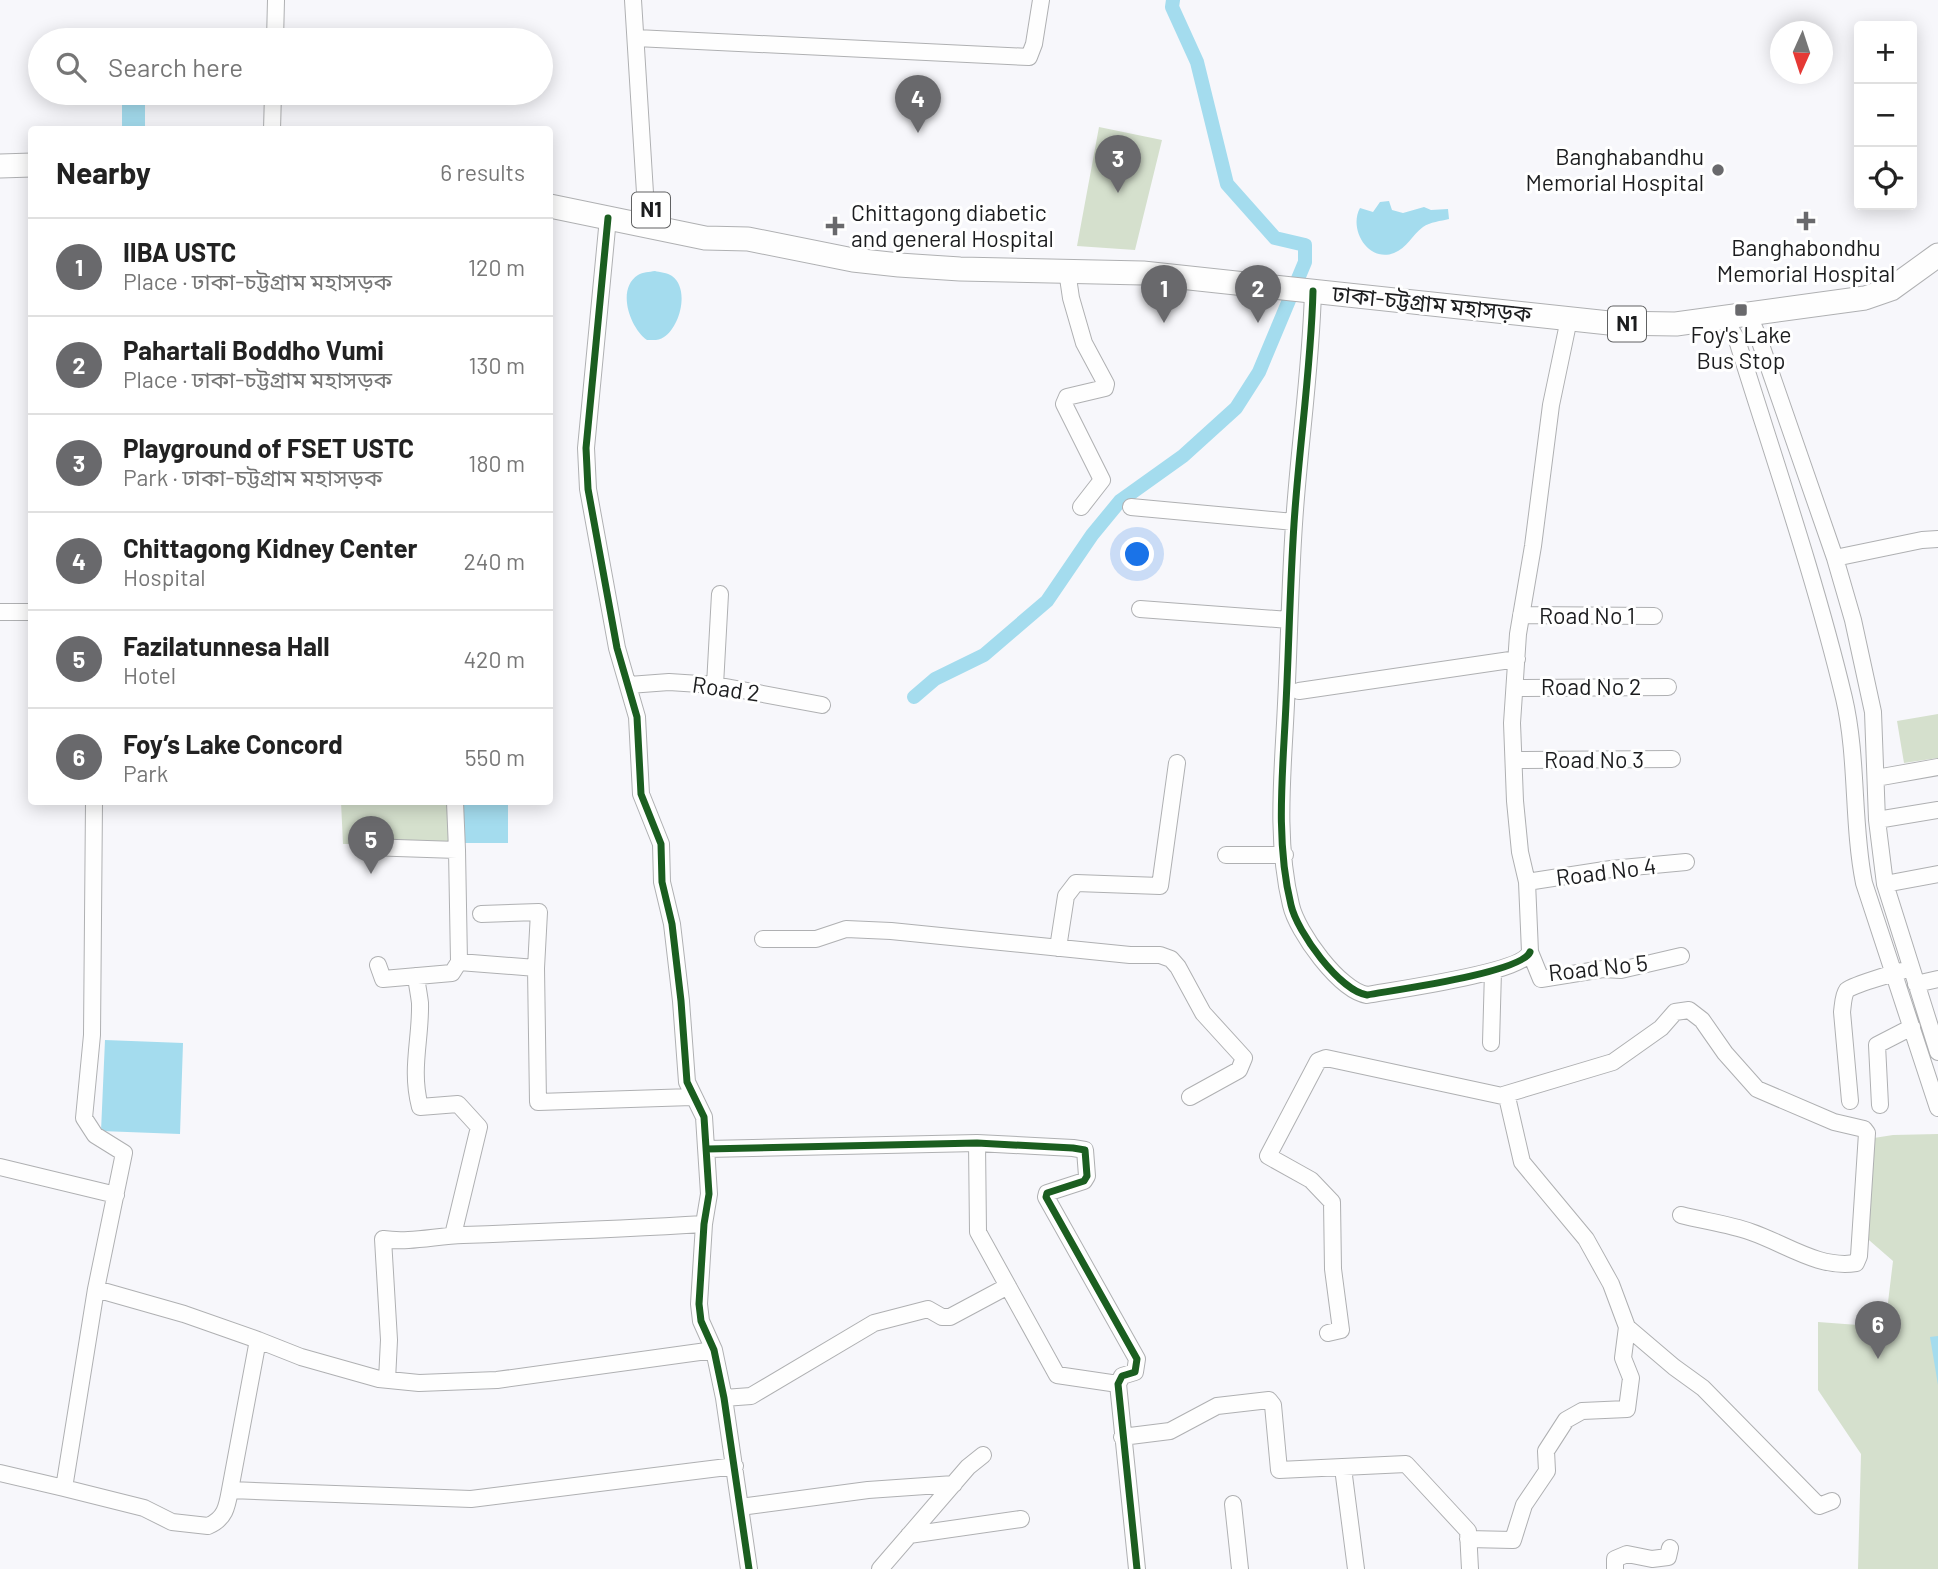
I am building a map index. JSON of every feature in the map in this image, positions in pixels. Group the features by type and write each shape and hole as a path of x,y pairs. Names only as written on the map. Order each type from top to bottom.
{"highway":[{"path":"0,166 28,165"},
{"path":"0,181 28,181"},
{"name":"ঢাকা-চট্টগ্রাম মহাসড়ক","path":"553,194 714,223 748,239"},
{"name":"ঢাকা-চট্টগ্রাম মহাসড়ক","path":"553,207 705,238 748,239 852,260 960,269 1143,273 1609,323 1666,324 1725,319 1748,313 1880,294 1938,255"}],"street":[{"path":"275,28 276,0"},
{"path":"633,0 646,209"},
{"path":"636,38 1029,57 1034,44 1041,0"},
{"path":"272,126 273,105"},
{"path":"608,218 586,449 588,489 617,648 637,717 641,794 661,844 662,882 674,939 687,1083 704,1117 709,1194 704,1224 699,1304 701,1321 714,1350 724,1398 749,1569"},
{"path":"1066,271 1084,343 1106,384 1105,388 1067,397 1064,404 1102,480 1081,507"},
{"path":"1302,290 1282,797 1286,882 1292,909 1301,931 1350,989 1367,995 1493,971 1526,959 1531,952 1527,882 1520,852 1515,801 1512,723 1521,615 1533,546 1551,405 1569,319"},
{"path":"1748,313 1835,558 1853,620 1870,695 1877,820 1885,884 1938,1052"},
{"path":"1725,319 1737,341 1808,567 1845,701 1864,883 1938,1108"},
{"path":"1131,508 1294,522"},
{"path":"1835,558 1938,539"},
{"path":"715,685 720,594"},
{"path":"1140,609 1289,620"},
{"path":"0,612 28,612"},
{"name":"Road No 1","path":"1521,615 1654,616"},
{"path":"1299,691 1517,659"},
{"name":"Road 2","path":"629,685 669,682 715,685 822,705"},
{"name":"Road No 2","path":"1515,688 1668,687"},
{"name":"Road No 3","path":"1515,760 1672,759"},
{"path":"1058,948 1066,896 1076,883 1160,886 1177,763"},
{"path":"1875,778 1938,767"},
{"path":"64,1488 96,1289 124,1153 95,1135 84,1118 92,1035 94,805"},
{"path":"378,965 383,979 452,973 459,961 455,805"},
{"path":"1877,820 1938,810"},
{"path":"367,847 457,849"},
{"path":"1226,855 1284,855"},
{"name":"Road No 4","path":"1527,882 1611,869 1686,862"},
{"path":"1885,884 1938,874"},
{"path":"481,914 539,912 538,1102 692,1097"},
{"path":"763,939 816,939 846,929 1160,955 1171,959 1203,1013 1244,1058 1239,1070 1190,1097"},
{"name":"Road No 5","path":"1531,952 1541,979 1603,969 1621,970 1681,956"},
{"path":"459,961 537,968"},
{"path":"1492,1043 1493,971"},
{"path":"1850,1101 1842,1012 1847,990 1894,974 1938,979"},
{"path":"416,976 420,1004 415,1089 420,1107 458,1104 480,1127 453,1235"},
{"path":"1328,1333 1341,1330 1334,1269 1332,1202 1311,1180 1268,1156 1318,1062 1326,1058 1503,1095 1613,1062 1661,1028 1675,1012 1689,1010 1702,1020 1725,1054 1757,1089 1834,1122 1864,1129 1867,1133 1859,1256 1856,1263 1844,1265 1816,1260 1755,1233 1681,1215"},
{"path":"1880,1105 1877,1045 1912,1027"},
{"path":"1468,1539 1513,1540 1524,1505 1548,1471 1546,1451 1566,1420 1581,1411 1627,1409 1630,1378 1623,1358 1627,1327 1611,1284 1586,1240 1522,1162 1509,1101 1503,1095"},
{"path":"707,1149 977,1143 1073,1147 1085,1150 1087,1176 1084,1181 1047,1193 1046,1197 1137,1359 1135,1372 1122,1376 1118,1384 1137,1569"},
{"path":"977,1143 978,1232 1057,1375 1118,1384"},
{"path":"0,1167 116,1195"},
{"path":"387,1380 389,1340 383,1239 399,1242 453,1235 577,1229 601,1231 704,1224"},
{"path":"724,1398 751,1396 874,1323 928,1309 942,1317 950,1317 1008,1286"},
{"path":"96,1289 184,1314 301,1357 387,1380 419,1383 496,1380 714,1350"},
{"path":"1627,1327 1703,1388 1819,1506 1832,1501"},
{"path":"0,1473 144,1508 172,1522 213,1525 226,1512 258,1340"},
{"path":"1122,1437 1170,1431 1217,1406 1269,1400 1273,1405 1279,1470 1406,1464 1468,1531 1471,1569"},
{"path":"880,1569 968,1467 983,1455"},
{"path":"230,1490 471,1499 735,1466"},
{"path":"1343,1468 1356,1569"},
{"path":"740,1507 868,1490 954,1484"},
{"path":"1233,1504 1240,1569"},
{"path":"909,1535 1021,1519"},
{"path":"1615,1569 1615,1559 1627,1554 1652,1559 1668,1557 1670,1548"}],"green space":[{"path":"1099,127 1162,140 1135,250 1077,246"},
{"path":"1938,714 1938,758 1904,763 1897,721"},
{"path":"341,805 449,805 451,844 343,844"},
{"path":"1938,1134 1938,1569 1858,1569 1861,1454 1818,1390 1818,1322 1885,1327 1893,1261 1862,1234 1861,1140 1893,1135"}],"water":[{"path":"122,105 145,105 145,126 122,126"},
{"path":"1389,201 1392,210 1403,213 1424,207 1431,210 1448,209 1449,219 1423,227 1394,253 1376,253 1369,249 1359,235 1357,217 1360,208 1373,212 1380,202"},
{"path":"655,271 670,275 677,282 681,290 681,308 670,332 660,339 647,340 631,318 628,289 631,281 638,275"},
{"path":"463,805 508,805 508,843 463,843"},
{"path":"105,1040 183,1043 180,1134 101,1131"},
{"path":"1938,1336 1938,1385 1930,1337"}],"waterway":[{"path":"914,697 935,679 984,655 1047,601 1092,535 1120,501 1183,456 1236,408 1259,372 1305,262 1305,245 1275,238 1227,184 1197,62 1172,7 1173,0"}],"cycle path":[{"path":"608,218 586,448 588,489 617,648 637,717 641,794 661,844 662,882 672,924 687,1082 704,1117 709,1194 704,1224 699,1304 701,1321 714,1350 724,1398 749,1569"},
{"path":"1313,291 1294,524 1282,779 1283,855 1291,905 1302,930 1321,959 1345,983 1367,995 1482,974 1522,960 1530,952"},
{"path":"707,1149 977,1143 1085,1150 1087,1176 1084,1181 1047,1193 1046,1197 1137,1359 1135,1372 1122,1376 1118,1384 1137,1569"}],"place":[{"name":"Chittagong Kidney Center","path":"918,133"},
{"name":"Banghabandhu Memorial Hospital","path":"1718,170"},
{"name":"Playground of FSET USTC","path":"1118,193"},
{"name":"Banghabondhu Memorial Hospital","path":"1806,221"},
{"name":"Chittagong diabetic and general Hospital","path":"835,226"},
{"name":"Foy's Lake Bus Stop","path":"1741,310"},
{"name":"IIBA USTC","path":"1164,323"},
{"name":"Pahartali Boddho Vumi","path":"1258,323"},
{"name":"Fazilatunnesa Hall","path":"371,874"},
{"name":"Foy’s Lake Concord","path":"1878,1359"}]}
